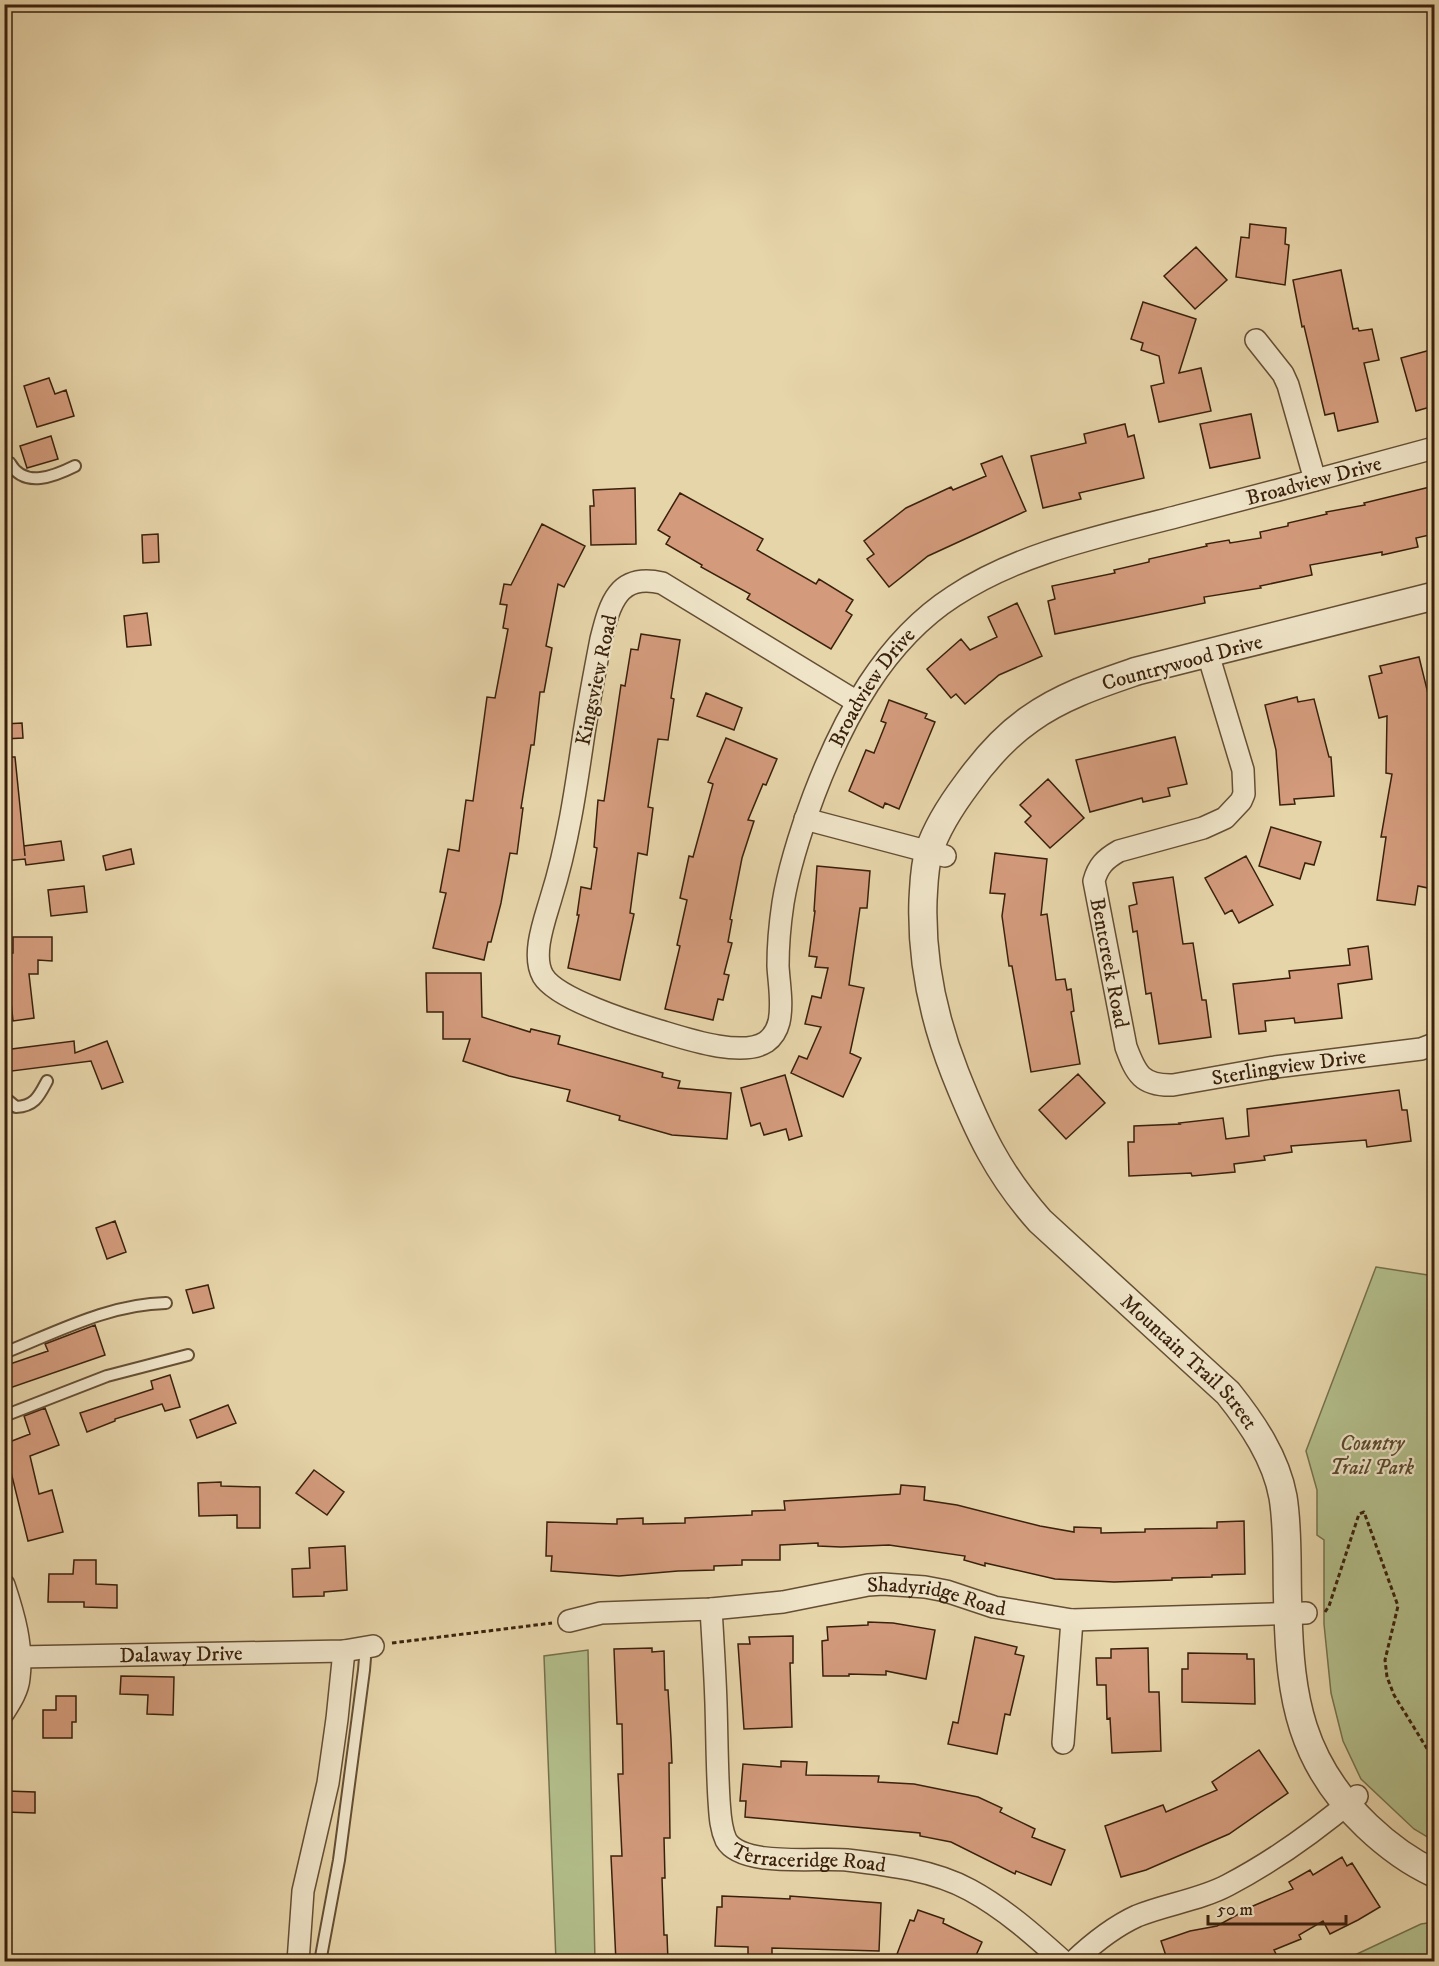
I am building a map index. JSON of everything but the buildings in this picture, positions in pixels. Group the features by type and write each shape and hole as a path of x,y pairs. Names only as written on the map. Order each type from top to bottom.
{"street":[{"path":"1256,340 1273,359 1288,385 1315,480"},
{"name":"Broadview Drive","path":"540,968 544,978 564,993 635,1023 679,1037 730,1047 756,1046 768,1041 775,1033 780,1011 780,918 786,880 805,819 827,760 857,702 882,664 915,626 951,597 984,578 1046,552 1434,448"},
{"name":"Kingsview Road","path":"540,968 541,931 554,891 575,795 601,639 613,602 619,592 628,585 650,580 672,588 857,702"},
{"name":"Countrywood Drive","path":"1210,661 1434,596"},
{"name":"Countrywood Drive","path":"937,854 937,833 961,792 987,756 1029,719 1089,687 1137,671 1210,661 1434,611"},
{"name":"Bentcreek Road","path":"1144,1079 1132,1063 1126,1047 1094,881 1097,869 1107,858 1119,851 1203,828 1225,818 1241,801 1245,786 1243,770 1210,661"},
{"path":"805,819 937,854"},
{"name":"Mountain Trail Street","path":"937,854 924,877 922,919 932,1002 947,1052 982,1138 1016,1195 1040,1221 1228,1393 1247,1417 1266,1451 1283,1497 1297,1613 1293,1682 1305,1735 1323,1773 1351,1800 1384,1840 1416,1864 1434,1873"},
{"name":"Sterlingview Drive","path":"1144,1079 1156,1085 1173,1085 1275,1067 1421,1049 1434,1044"},
{"name":"Shadyridge Road","path":"569,1621 601,1612 711,1609 783,1602 883,1584 946,1591 994,1607 1072,1620 1297,1613"},
{"path":"4,1585 16,1619 19,1657 19,1679 4,1712"},
{"name":"Terraceridge Road","path":"711,1609 717,1770 722,1828 727,1842 745,1854 759,1858 845,1860 890,1866 939,1877 970,1890 988,1901 1026,1929 1064,1962"},
{"path":"1063,1743 1072,1620"},
{"path":"298,1962 303,1891 328,1783 338,1719 360,1648"},
{"name":"Dalaway Drive","path":"19,1657 360,1648"},
{"path":"1073,1962 1110,1931 1124,1923 1138,1916 1227,1886 1269,1862 1351,1800"},
{"name":"Mountain Trail Street","path":"1351,1800 1368,1810 1397,1837 1434,1861"}],"lane":[{"path":"4,462 10,464 14,471 31,478 53,477 75,466"},
{"path":"4,1097 16,1107 27,1106 36,1100 47,1081"},
{"path":"4,1353 112,1310 133,1305 166,1303"},
{"path":"4,1416 107,1376 188,1355"},
{"path":"320,1962 339,1860 364,1670 365,1658 360,1648"}],"path":[{"path":"1297,1613 1327,1611 1359,1514 1364,1512 1398,1606 1385,1660 1387,1677 1394,1695 1434,1760"},
{"path":"360,1648 569,1621"}],"green space":[{"name":"Country Trail Park","path":"1376,1267 1434,1276 1434,1841 1414,1829 1361,1779 1343,1741 1331,1693 1324,1624 1324,1540 1317,1535 1317,1490 1306,1451"},
{"path":"588,1650 595,1961 556,1961 544,1656"},
{"path":"1434,1922 1434,1961 1342,1961 1421,1924"}]}
